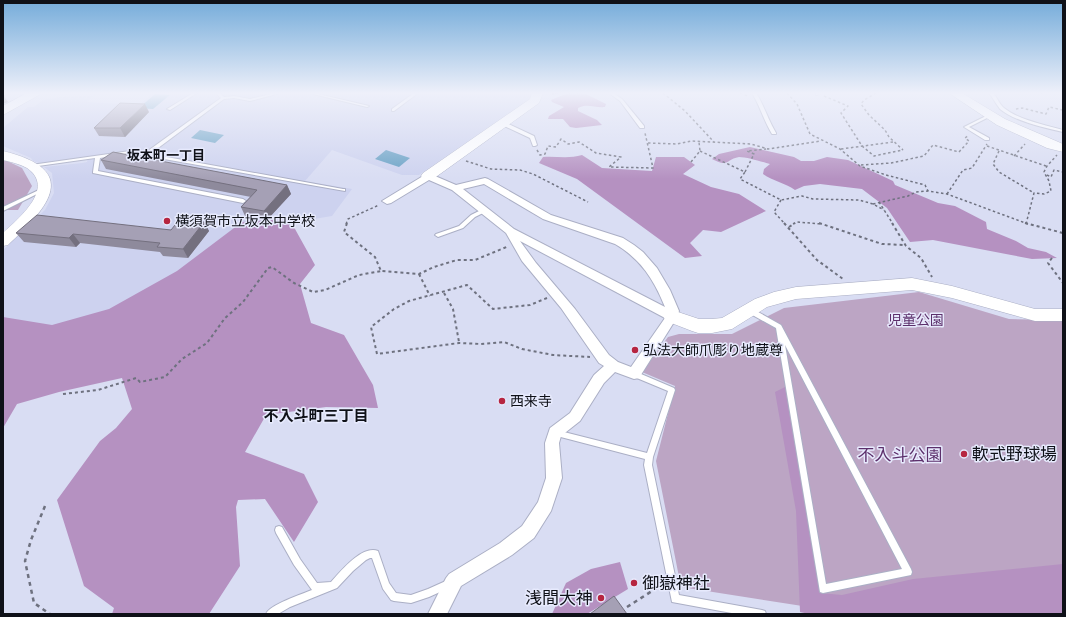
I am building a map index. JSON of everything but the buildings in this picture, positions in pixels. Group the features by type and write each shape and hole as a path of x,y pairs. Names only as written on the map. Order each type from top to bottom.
{"street":[{"path":"1002,122 1062,148"},
{"path":"387,201 428,176 502,123"},
{"path":"3,155 31,166 40,172 44,181 45,190 36,209 3,241"},
{"path":"428,176 454,188 510,231 672,316 698,326 726,324 749,310 774,298 796,293 912,284 952,292 1015,311 1035,315 1063,315"},
{"path":"454,188 485,181 547,217 628,246 656,272 673,311 672,316 634,374 614,366 604,359 556,294 526,261 515,244 510,231"},
{"path":"437,614 455,580 506,549 528,532 544,506 554,478 552,443 555,432 575,417 599,379 614,366"}],"lane":[{"path":"146,155 191,122"},
{"path":"638,122 642,127"},
{"path":"767,122 774,133"},
{"path":"977,122 966,127 987,139"},
{"path":"1034,122 1063,131"},
{"path":"502,123 532,137 535,145"},
{"path":"31,166 130,152 343,190"},
{"path":"98,157 96,172 243,200"},
{"path":"3,209 45,190"},
{"path":"438,235 461,227 473,216 483,210"},
{"path":"749,310 779,327 908,572 823,589 779,327"},
{"path":"634,374 672,390 649,457 648,465 675,599 723,611 762,614"},
{"path":"555,432 649,457"},
{"path":"279,530 296,562 316,587 334,585"},
{"path":"270,614 287,604 334,585 350,568 369,554 375,554 386,586 394,597 411,599 429,593 455,580"}],"path":[{"path":"695,122 714,143"},
{"path":"805,122 810,134 840,149 860,166 886,175 925,185 928,191"},
{"path":"847,122 862,146 874,156 903,150 893,142 885,130 876,122"},
{"path":"535,145 540,155 544,154 548,146 556,147 561,139 568,144 579,142 596,153 621,157 609,166 653,168 648,143 642,127"},
{"path":"860,166 891,163 924,156 933,145 959,152 969,141 965,138 975,132"},
{"path":"1014,156 1022,146 1034,137"},
{"path":"947,194 963,170 972,168 987,146 987,139"},
{"path":"648,143 677,144 691,141 751,144 768,149"},
{"path":"823,141 747,151 754,154 740,179 781,200 802,196 813,199 859,200 873,204 884,210"},
{"path":"690,162 700,151 699,142"},
{"path":"840,149 893,142"},
{"path":"987,146 1046,166"},
{"path":"999,151 993,164 999,172 1034,193 1044,194 1051,191 1049,181 1044,172 1046,166 1055,158 1062,148"},
{"path":"700,151 722,160 727,165 745,172"},
{"path":"454,156 491,169 520,170 533,174 588,202"},
{"path":"1046,175 1051,177 1054,170 1063,172"},
{"path":"873,204 928,191 947,194 1026,224 1063,233"},
{"path":"1026,224 1034,193"},
{"path":"781,200 774,212 789,226 817,260 846,281"},
{"path":"381,271 375,257 344,232 348,219 387,201"},
{"path":"879,202 905,245 921,258 933,282"},
{"path":"789,226 797,222 818,223 882,244 905,245"},
{"path":"63,394 98,390 136,378 140,382 165,377 182,359 207,343 224,318 243,302 268,268 272,267 294,284 314,292 325,290 359,275 381,271 419,274 434,266 456,260 475,260 515,244"},
{"path":"1052,258 1048,263 1063,283"},
{"path":"419,274 430,296"},
{"path":"556,294 530,305 493,309 467,285 444,293 409,301 394,309 371,327 377,354 459,343 481,344 504,342 522,348 554,355 592,357 600,354"},
{"path":"444,293 453,309 459,343"},
{"path":"45,506 25,561 34,603 50,614"},
{"path":"627,607 671,579"}],"shaded area":[{"name":"横須賀市立坂本中学校","path":"10,122 497,122 419,175 402,175 332,150 305,181 352,189 332,216 271,226 67,344 3,329 3,250 45,210 54,193 52,173 44,167 87,162 88,158 79,160 54,161 42,164 33,161 31,158 3,146 4,127"},
{"path":"565,122 599,122 602,125 576,128 570,127"},
{"path":"750,147 794,157 801,161 814,161 827,157 848,160 893,181 895,185 938,203 955,206 986,222 987,229 1016,241 1028,248 1046,252 1057,258 1032,259 933,240 910,242 887,208 862,189 820,184 804,186 795,190 763,174 764,169 770,164 742,157 735,158 725,163 712,159 719,154"},
{"path":"582,155 602,168 652,171 656,157 684,157 695,165 683,174 711,187 739,194 766,211 721,232 703,230 690,243 702,256 685,258 577,179 539,163 543,157 567,157"},
{"path":"284,219 295,229 315,265 300,284 311,323 344,335 373,385 378,408 326,407 266,415 245,452 304,474 318,502 294,542 265,499 238,500 236,507 240,566 209,614 112,614 114,608 84,586 57,500 100,441 116,428 132,409 122,378 59,392 17,404 3,428 3,317 52,325 109,309 177,271 242,222"},
{"path":"785,387 820,593 842,595 913,579 1063,564 1063,614 809,614 800,612 796,511 775,392"},
{"path":"620,562 628,589 587,614 552,614 566,583 591,569"}],"green space":[{"path":"3,159 22,168 32,186 18,210 3,210"},
{"name":"不入斗公園","path":"919,292 1009,319 1063,320 1063,614 854,614 681,587 656,461 675,386 642,372 668,337 679,334 732,334 784,308"}],"water":[{"path":"200,130 224,135 215,143 191,138"},
{"path":"386,150 410,158 399,167 375,159"}],"place":[{"name":"横須賀市立坂本中学校","path":"167,221"},
{"name":"弘法大師爪彫り地蔵尊","path":"635,350"},
{"name":"西来寺","path":"502,401"},
{"name":"軟式野球場","path":"964,454"},
{"name":"御嶽神社","path":"634,583"},
{"name":"浅間大神","path":"601,598"}],"district":[{"name":"坂本町一丁目","path":"166,155"},
{"name":"不入斗町三丁目","path":"316,416"}],"park label":[{"name":"児童公園","path":"916,320"}]}
